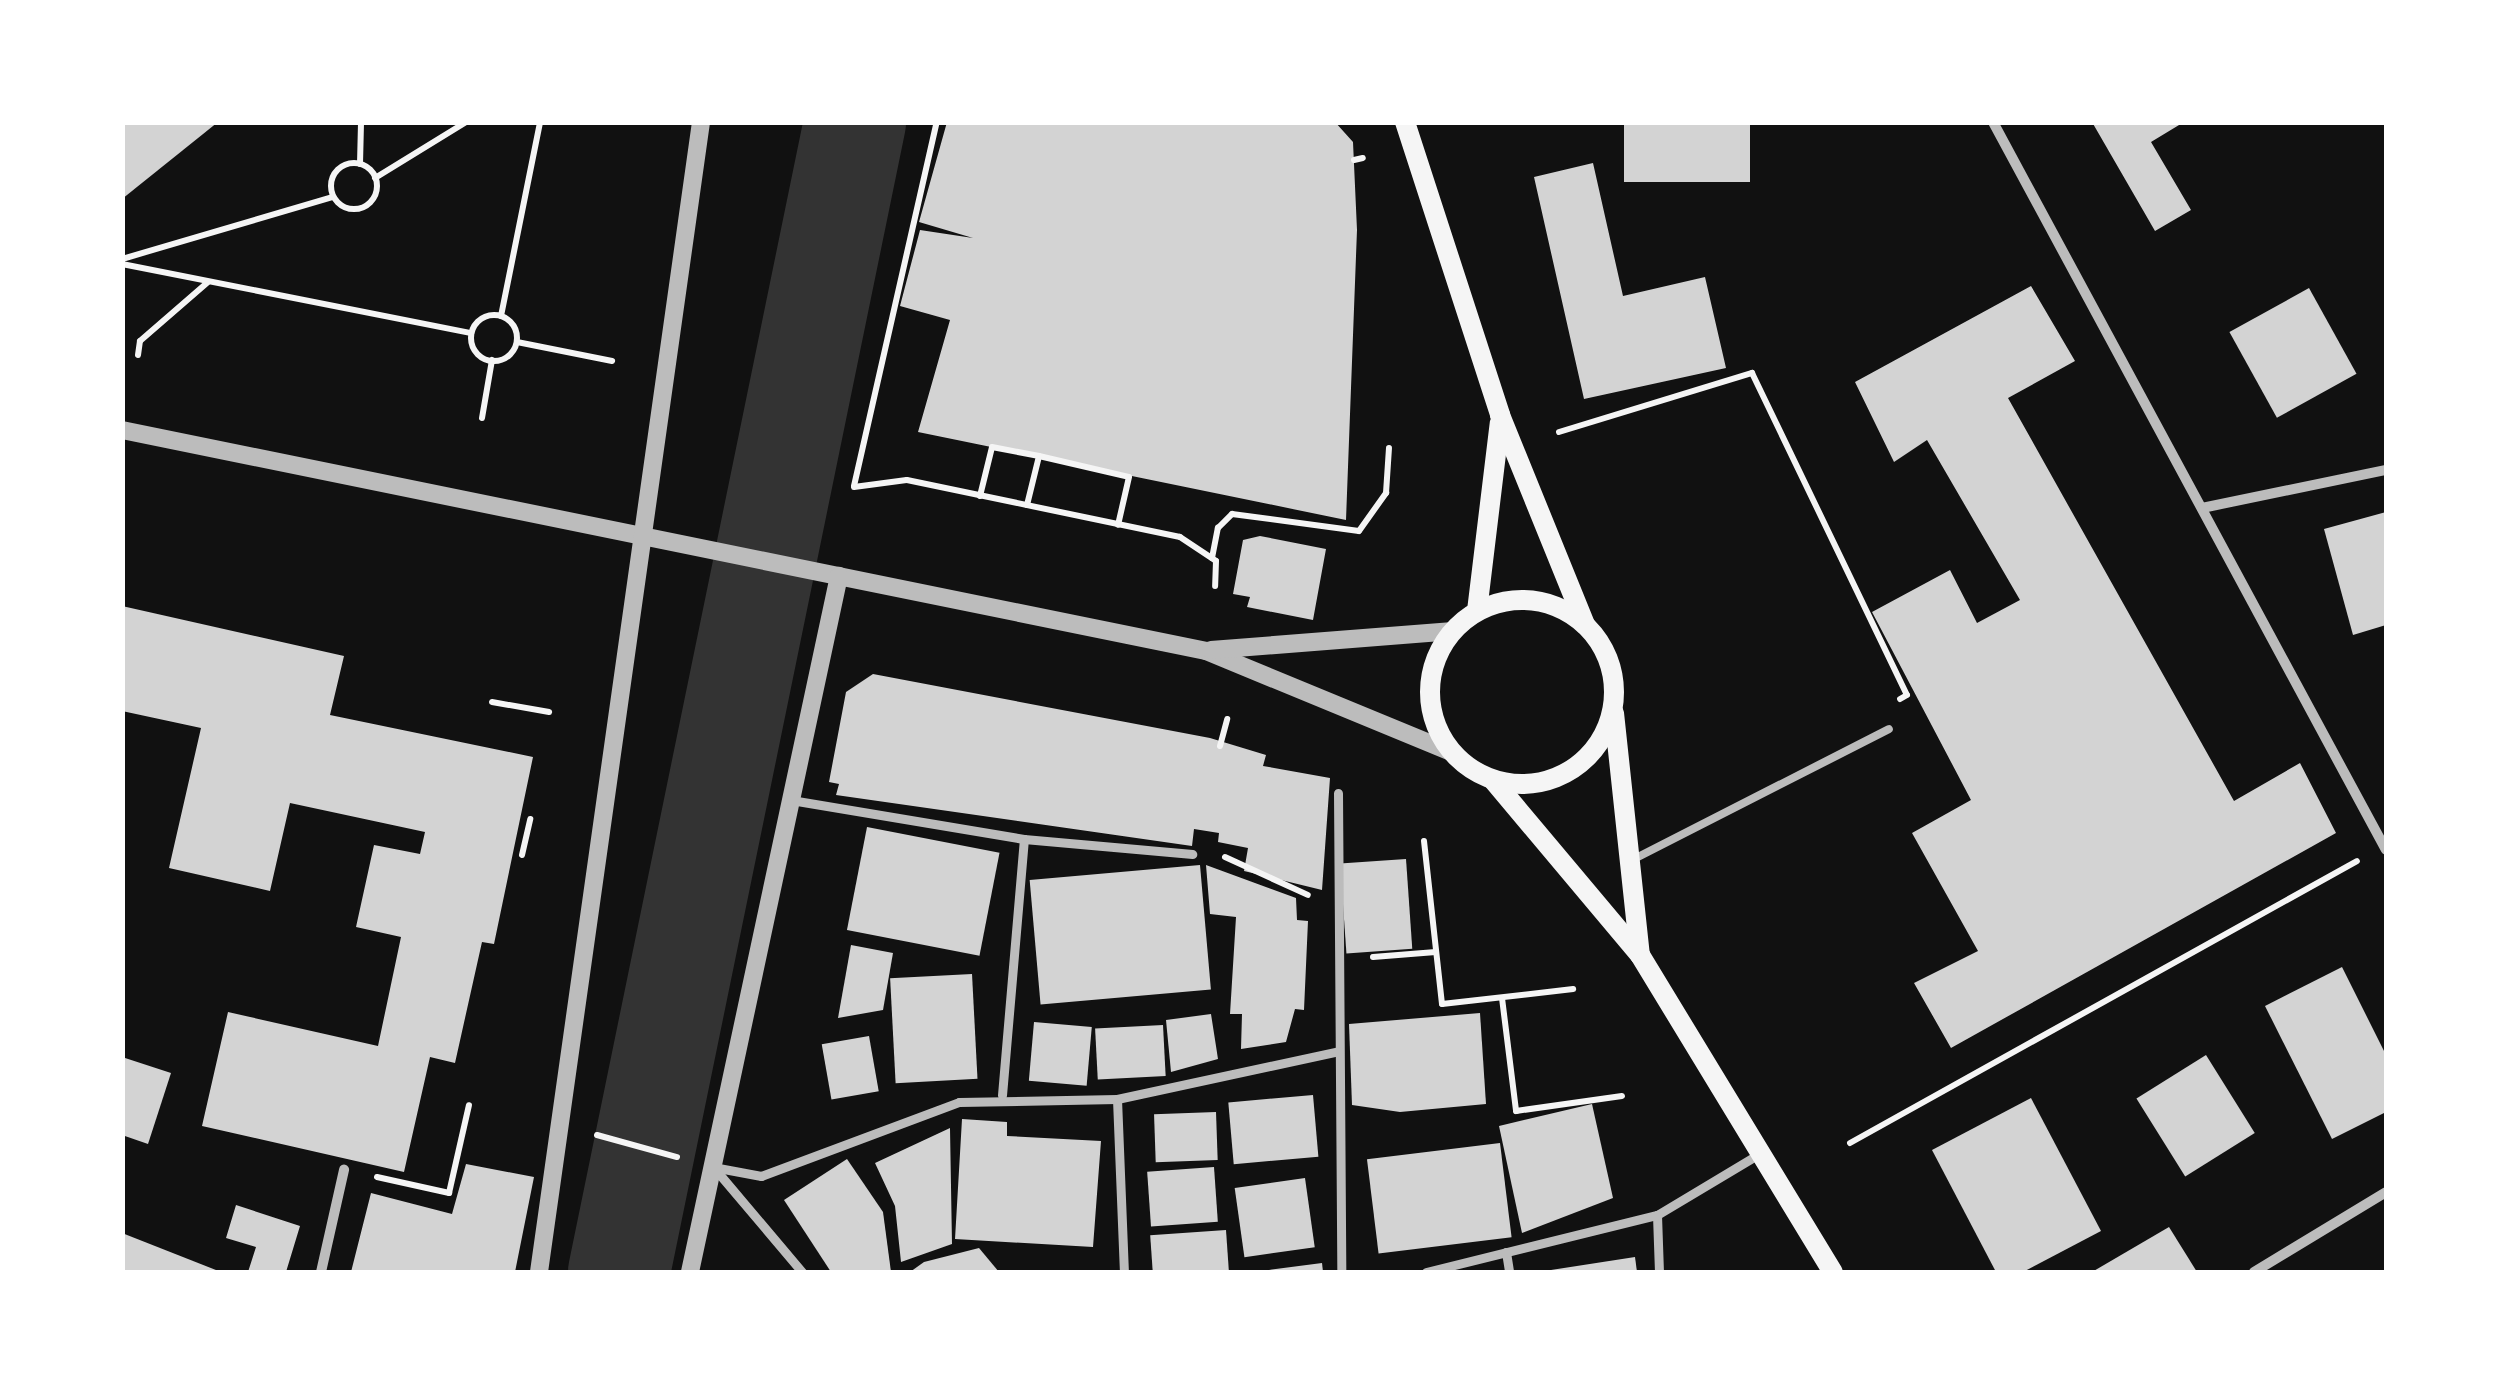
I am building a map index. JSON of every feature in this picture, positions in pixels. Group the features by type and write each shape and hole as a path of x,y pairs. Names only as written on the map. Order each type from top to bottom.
{"main road":[{"path":"1405,122 1500,415 1586,625 1613,675 1640,955"},
{"path":"1477,611 1500,415"},
{"path":"1586,625 1533,600 1477,611 1453,631 1430,678 1438,730 1452,753 1493,780 1640,955 1833,1272"},
{"path":"1493,780 1534,783 1571,770 1606,730 1613,704"}],"street":[{"path":"539,1272 700,122"},
{"path":"1993,122 2386,848"},
{"path":"122,430 1206,651 1452,753"},
{"path":"2202,508 2386,470"},
{"path":"690,1272 839,576"},
{"path":"1206,651 1453,631"},
{"path":"1338,794 1341,1272"},
{"path":"791,800 1024,839 1192,854"},
{"path":"1002,1095 1024,839"},
{"path":"713,1166 761,1176 914,1114 1002,1095 1117,1099 1338,1050"},
{"path":"1117,1099 1124,1272"},
{"path":"1426,1272 1657,1215 1760,1153"},
{"path":"713,1166 802,1272"},
{"path":"321,1272 344,1170"},
{"path":"2254,1272 2386,1192"},
{"path":"1657,1215 1659,1272"},
{"path":"1506,1252 1509,1272"}],"lane":[{"path":"1630,862 1888,729"}],"path":[{"path":"360,122 360,164 376,178"},
{"path":"122,262 333,197 365,206 376,178 466,122"},
{"path":"540,122 501,316 517,342 612,362"},
{"path":"937,122 854,487 907,480 1197,543 1212,558"},
{"path":"333,197 338,169 360,164"},
{"path":"122,262 471,333"},
{"path":"138,355 140,341 209,281"},
{"path":"471,333 486,316 501,316"},
{"path":"471,333 478,355 492,360"},
{"path":"482,418 492,360 517,342"},
{"path":"1559,432 1752,373 1907,696 1878,710 1888,729"},
{"path":"980,496 992,447 1039,456 1129,476 1118,526"},
{"path":"1215,586 1212,558 1218,528 1232,514 1359,531 1386,492 1389,448"},
{"path":"1027,505 1039,456"},
{"path":"492,702 549,712"},
{"path":"1220,746 1226,719"},
{"path":"522,856 530,819"},
{"path":"1424,841 1442,1004 1573,989"},
{"path":"1850,1143 2386,848"},
{"path":"1218,850 1245,873 1336,908"},
{"path":"1355,959 1436,952"},
{"path":"1502,998 1516,1110 1622,1096"},
{"path":"344,1170 449,1193 468,1104"},
{"path":"597,1135 693,1161"}],"building":[{"path":"122,122 218,122 122,199"},
{"path":"947,122 1335,122 1353,142 1357,230 1346,520 918,432 950,320 900,306 920,230 973,238 919,222"},
{"path":"1624,122 1750,122 1750,182 1624,182"},
{"path":"2092,122 2184,122 2151,142 2191,210 2155,231"},
{"path":"1593,163 1623,296 1705,277 1726,368 1584,399 1534,177"},
{"path":"2031,286 2075,361 2008,398 2234,801 2300,763 2336,833 1951,1048 1914,983 1978,951 1912,833 1971,800 1872,612 1950,570 1977,623 2020,600 1927,440 1894,462 1855,382"},
{"path":"2309,288 2357,374 2277,418 2229,332"},
{"path":"2386,512 2386,625 2353,635 2324,529"},
{"path":"1260,536 1326,549 1313,620 1247,607 1250,597 1233,594 1243,540"},
{"path":"122,606 344,656 330,715 533,757 494,944 482,942 455,1063 430,1057 404,1172 202,1126 228,1012 378,1046 401,937 356,927 374,845 420,854 425,832 290,803 270,891 169,868 201,728 122,711"},
{"path":"873,674 1210,738 1266,755 1263,766 1330,778 1322,890 1244,871 1248,848 1218,842 1219,833 1194,829 1192,846 836,795 839,784 829,782 846,692"},
{"path":"867,827 1000,853 979,956 847,930"},
{"path":"1406,859 1412,949 1346,953 1340,864"},
{"path":"1200,865 1211,990 1041,1004 1030,880"},
{"path":"1206,865 1296,898 1297,920 1308,921 1304,1010 1295,1009 1286,1042 1241,1049 1242,1014 1230,1014 1236,917 1210,914"},
{"path":"851,945 893,953 883,1010 838,1018"},
{"path":"2342,967 2386,1055 2386,1112 2332,1139 2265,1006"},
{"path":"972,974 977,1079 896,1083 890,978"},
{"path":"1480,1013 1486,1104 1400,1112 1352,1105 1349,1024"},
{"path":"1211,1014 1218,1059 1171,1072 1166,1020"},
{"path":"1034,1022 1092,1027 1087,1086 1029,1081"},
{"path":"1163,1025 1166,1076 1098,1079 1095,1029"},
{"path":"869,1036 879,1091 831,1099 822,1044"},
{"path":"2206,1055 2255,1133 2185,1176 2136,1098"},
{"path":"122,1057 171,1073 148,1144 122,1135"},
{"path":"1313,1095 1318,1157 1234,1164 1228,1102"},
{"path":"2031,1098 2101,1231 2023,1272 1996,1272 1932,1150"},
{"path":"1592,1104 1613,1198 1522,1233 1499,1126"},
{"path":"1216,1112 1218,1160 1156,1162 1154,1114"},
{"path":"962,1119 1007,1122 1007,1136 1101,1141 1093,1247 955,1239"},
{"path":"950,1128 952,1244 901,1262 895,1206 875,1163"},
{"path":"1500,1143 1512,1237 1379,1254 1367,1159"},
{"path":"847,1159 883,1212 891,1272 831,1272 784,1200"},
{"path":"466,1164 534,1177 515,1272 351,1272 371,1193 452,1214"},
{"path":"1214,1167 1218,1222 1151,1227 1147,1172"},
{"path":"1305,1178 1315,1247 1244,1257 1235,1188"},
{"path":"236,1205 300,1226 286,1272 248,1272 256,1247 226,1238"},
{"path":"2169,1227 2197,1272 2092,1272"},
{"path":"1226,1230 1229,1272 1153,1272 1150,1235"},
{"path":"122,1233 221,1272 122,1272"},
{"path":"979,1248 999,1272 910,1272 924,1262"},
{"path":"1635,1257 1637,1272 1551,1272 1551,1270"},
{"path":"1322,1263 1323,1272 1269,1272 1269,1270"}],"waterway":[{"path":"619,1272 855,122"}]}
